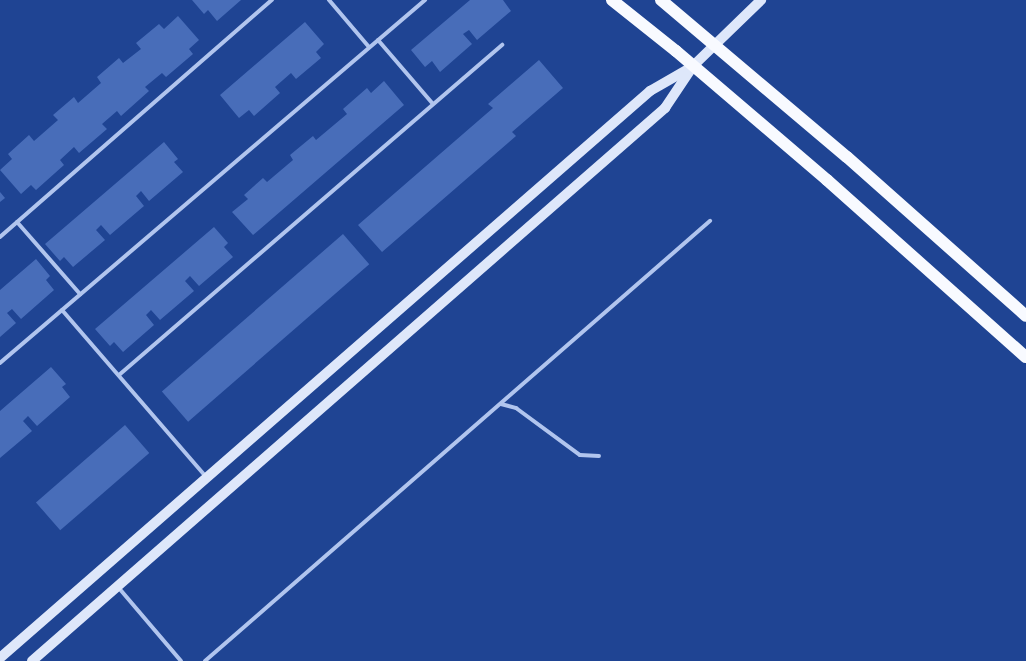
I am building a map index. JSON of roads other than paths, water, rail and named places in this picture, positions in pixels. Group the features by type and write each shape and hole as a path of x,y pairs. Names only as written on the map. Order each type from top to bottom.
{"main road":[{"path":"612,0 827,180 1026,356"},
{"path":"661,0 847,157 1026,316"}],"street":[{"path":"32,661 665,108 693,66 761,0"},
{"path":"0,658 650,91 693,66"}],"lane":[{"path":"0,237 272,0"},
{"path":"329,0 369,47"},
{"path":"0,363 425,0"},
{"path":"378,40 433,104"},
{"path":"119,375 502,45"},
{"path":"205,661 710,221"},
{"path":"18,222 80,294"},
{"path":"62,310 207,478"},
{"path":"501,404 516,408 580,455 599,456"},
{"path":"117,586 181,661"}]}
